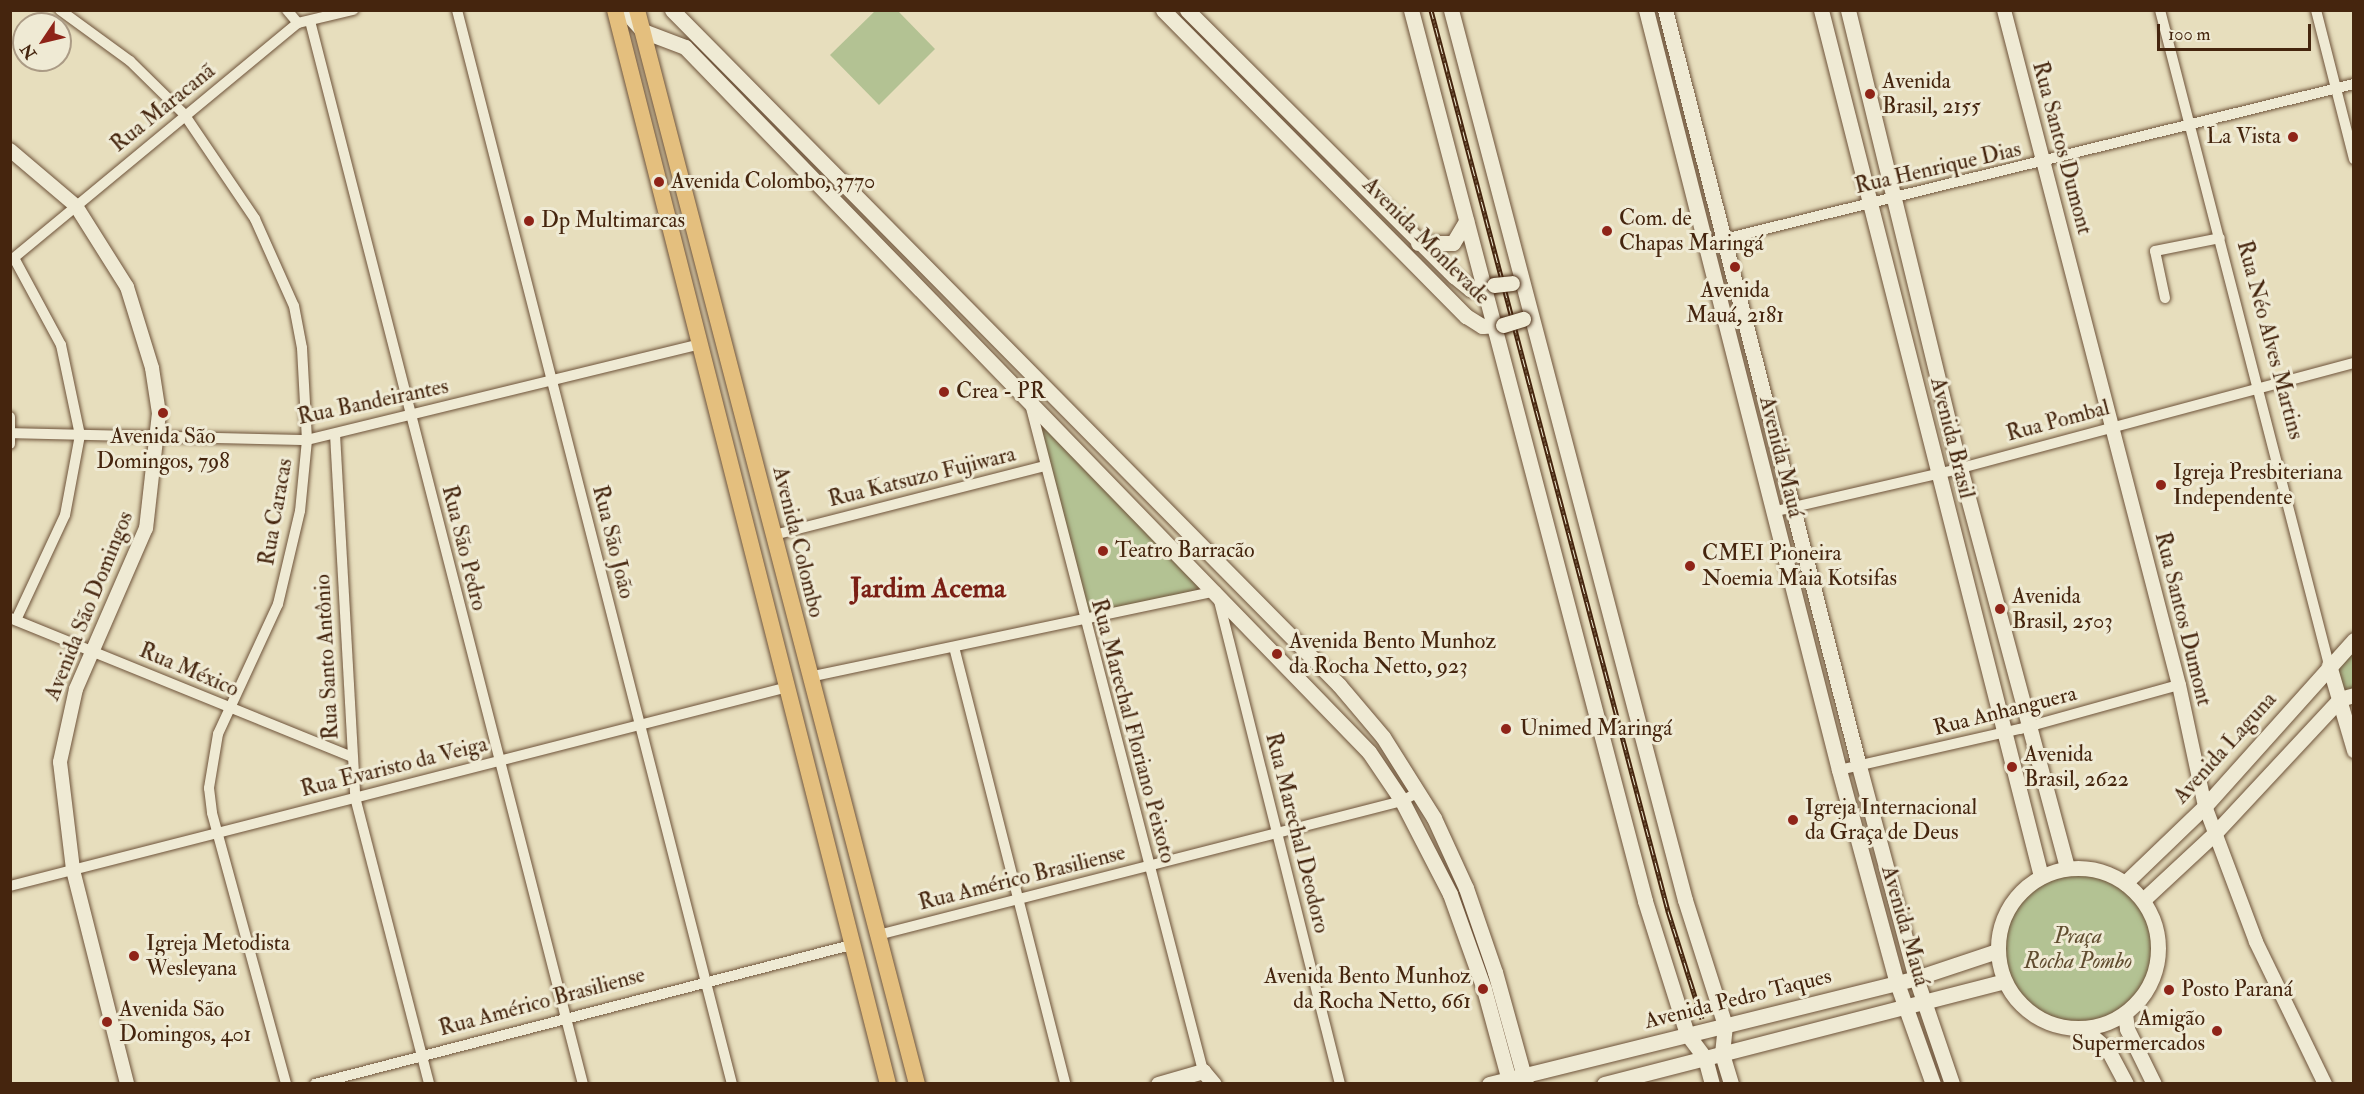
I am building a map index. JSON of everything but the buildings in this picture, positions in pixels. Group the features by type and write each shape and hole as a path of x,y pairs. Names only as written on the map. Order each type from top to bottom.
{"main road":[{"name":"Avenida Colombo","path":"615,10 824,827 851,945 888,1083"},
{"path":"624,10 643,31 685,46 811,180 1216,591 1369,752 1402,801 1450,894 1517,1080"},
{"name":"Avenida Colombo","path":"637,10 843,807 917,1083"},
{"path":"672,10 1339,685 1383,736 1418,792 1466,888 1495,972 1517,1080"},
{"name":"Avenida Monlevade","path":"1163,10 1466,316 1482,326 1498,325 1527,316"},
{"name":"Avenida Monlevade","path":"1187,10 1418,243 1470,289 1488,286 1518,287"},
{"path":"1412,10 1466,221 1488,286 1645,901 1687,1034 1705,1058 1713,1083"},
{"path":"1450,10 1518,287 1685,900 1725,1025 1722,1054 1731,1083"},
{"name":"Avenida Mauá","path":"1646,10 1839,770 1897,983 1933,1083"},
{"name":"Avenida Mauá","path":"1665,10 1859,766 1916,978 1952,1083"},
{"name":"Avenida Brasil","path":"1821,10 2041,876"},
{"name":"Avenida Brasil","path":"1848,10 1892,200 1960,468 2067,868"},
{"path":"650,146 679,172"},
{"path":"1329,176 1341,164"},
{"path":"811,180 825,166"},
{"path":"1418,243 1453,243 1466,221"},
{"path":"737,489 765,502"},
{"name":"Avenida Laguna","path":"2125,883 2205,806 2329,665 2354,640"},
{"name":"Rua Néo Alves Martins","path":"2329,665 2347,697 2354,750"},
{"path":"2143,900 2215,833 2347,697"},
{"path":"819,808 843,807"},
{"path":"824,827 848,826"},
{"path":"2067,868 2098,870 2125,883 2143,900 2154,920 2159,946 2156,972 2144,995 2125,1014 2106,1025 2085,1030 2049,1023 2031,1013 2004,981 1997,951 2008,909 2023,889 2041,876 2067,868"},
{"name":"Avenida Pedro Taques","path":"1489,1083 1517,1080 1687,1034 1897,983 1997,951"},
{"path":"1479,976 1495,972"},
{"path":"1604,1083 2004,981"},
{"path":"2125,1014 2130,1035 2154,1083"},
{"path":"2085,1030 2108,1050 2126,1083"},
{"path":"1158,1083 1203,1071 1214,1083"}],"street":[{"name":"Rua Caracas","path":"60,10 130,61 184,114 255,219 294,306 302,348 308,440 300,511 278,603 228,708 211,760 209,788 218,833 286,1083"},
{"path":"286,10 304,22"},
{"name":"Rua São Pedro","path":"297,10 304,22 411,418 583,1083"},
{"name":"Rua Maracanã","path":"12,260 184,114 304,22 354,10"},
{"name":"Rua São João","path":"457,10 732,1083"},
{"name":"Rua Santos Dumont","path":"2004,10 2179,685 2205,806 2268,970 2325,1083"},
{"name":"Rua Néo Alves Martins","path":"2160,10 2259,386 2329,665"},
{"path":"2316,10 2354,159"},
{"name":"Rua Henrique Dias","path":"1704,244 2045,163 2189,123 2354,84"},
{"name":"Avenida São Domingos","path":"10,150 76,206 127,287 153,368 158,434 146,528 92,650 67,722 60,762 73,870 127,1083"},
{"path":"2164,298 2155,251 2220,238"},
{"path":"12,260 61,345 80,435 64,515 13,619"},
{"name":"Rua Bandeirantes","path":"11,433 158,434 308,440 411,418 551,380 700,344"},
{"name":"Rua Pombal","path":"1772,512 1960,468 2259,386 2354,363"},
{"path":"1029,400 1042,386"},
{"name":"Rua Marechal Floriano Peixoto","path":"1029,400 1083,620 1203,1071"},
{"path":"10,417 10,444"},
{"name":"Rua Santo Antônio","path":"334,434 355,797 429,1083"},
{"name":"Rua Katsuzo Fujiwara","path":"774,535 1045,466"},
{"path":"810,677 1216,591 1231,576"},
{"name":"Rua Marechal Deodoro","path":"1216,591 1340,1083"},
{"name":"Rua México","path":"13,619 352,757"},
{"path":"954,647 1065,1083"},
{"name":"Rua Anhanguera","path":"1839,770 2005,733 2179,685"},
{"name":"Rua Evaristo da Veiga","path":"10,886 788,687"},
{"name":"Rua Américo Brasiliense","path":"878,935 1402,801 1418,792"},
{"name":"Rua Américo Brasiliense","path":"315,1083 707,980 851,945"}],"green space":[{"path":"876,10 898,11 935,49 879,105 830,55"},
{"path":"1029,400 1216,591 1083,619"},
{"path":"2353,640 2353,695 2340,699 2329,665"},
{"name":"Praça Rocha Pombo","path":"2078,868 2094,869 2109,874 2123,881 2135,891 2145,903 2152,917 2157,932 2157,964 2152,979 2145,993 2135,1005 2123,1015 2109,1022 2094,1027 2078,1028 2062,1027 2047,1022 2033,1015 2021,1005 2011,993 2004,979 1999,964 1998,948 1999,932 2004,917 2011,903 2021,891 2033,881 2047,874 2062,869"}],"railway":[{"path":"1431,10 1668,911 1702,1019"}],"place":[{"name":"Avenida Brasil, 2155","path":"1870,94"},
{"name":"La Vista","path":"2293,137"},
{"name":"Avenida Colombo, 3770","path":"659,182"},
{"name":"Dp Multimarcas","path":"529,221"},
{"name":"Com. de Chapas Maringá","path":"1607,231"},
{"name":"Avenida Mauá, 2181","path":"1735,267"},
{"name":"Crea - PR","path":"944,392"},
{"name":"Avenida São Domingos, 798","path":"163,413"},
{"name":"Igreja Presbiteriana Independente","path":"2161,485"},
{"name":"Teatro Barracão","path":"1103,551"},
{"name":"CMEI Pioneira Noemia Maia Kotsifas","path":"1690,566"},
{"name":"Avenida Brasil, 2503","path":"2000,609"},
{"name":"Avenida Bento Munhoz da Rocha Netto, 923","path":"1277,654"},
{"name":"Unimed Maringá","path":"1506,729"},
{"name":"Avenida Brasil, 2622","path":"2012,767"},
{"name":"Igreja Internacional da Graça de Deus","path":"1793,820"},
{"name":"Igreja Metodista Wesleyana","path":"134,956"},
{"name":"Avenida Bento Munhoz da Rocha Netto, 661","path":"1483,989"},
{"name":"Posto Paraná","path":"2169,990"},
{"name":"Avenida São Domingos, 401","path":"107,1022"},
{"name":"Amigão Supermercados","path":"2217,1031"}],"district":[{"name":"Jardim Acema","path":"928,589"}]}
